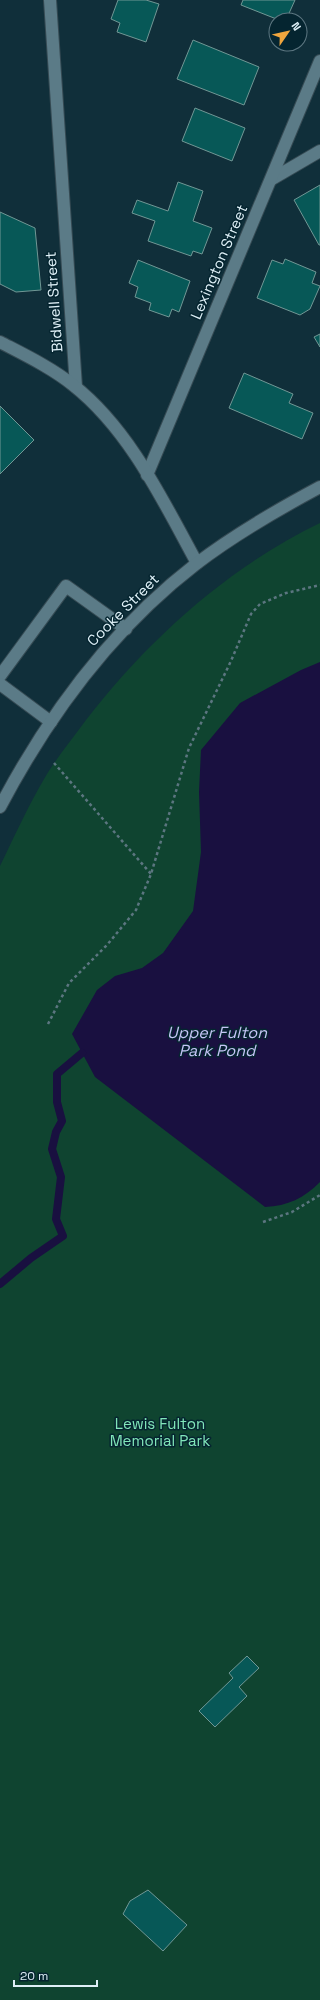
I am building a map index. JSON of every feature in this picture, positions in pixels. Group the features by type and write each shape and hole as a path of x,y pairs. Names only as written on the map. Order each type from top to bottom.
{"street":[{"name":"Bidwell Street","path":"50,0 76,387"},
{"name":"Lexington Street","path":"147,475 272,179 320,61"},
{"path":"272,179 320,151"},
{"path":"0,342 45,367 76,387 111,422 147,475 197,563"},
{"name":"Cooke Street","path":"0,806 17,775 81,678 126,629 164,591 197,563 255,524 320,487"},
{"path":"0,676 66,586 126,629"},
{"path":"0,684 51,722"}],"path":[{"path":"48,1024 69,983 107,945 136,910 151,874 189,748 232,661 251,614 260,604 286,593 320,584"},
{"path":"54,763 151,874"},
{"path":"263,1222 292,1212 320,1195"}],"green space":[{"name":"Lewis Fulton Memorial Park","path":"320,523 320,2000 0,2000 0,866 28,808 51,767 110,690 136,662 191,608 221,584 286,541"}],"water":[{"name":"Upper Fulton Park Pond","path":"320,662 320,1182 302,1197 281,1205 265,1207 95,1077 72,1034 97,990 115,976 142,968 163,953 193,911 201,852 199,792 201,750 240,703 301,670"}],"building":[{"path":"118,0 146,0 159,4 146,42 117,32 120,23 111,19"},
{"path":"243,0 295,0 290,12 268,12 268,16 241,5"},
{"path":"193,40 259,67 244,105 177,79"},
{"path":"195,108 245,128 232,161 182,141"},
{"path":"178,182 203,191 193,221 212,228 202,254 193,251 191,256 148,241 155,221 132,213 137,200 168,211"},
{"path":"320,185 320,245 319,245 294,200"},
{"path":"0,212 35,228 41,290 16,292 0,284"},
{"path":"285,259 316,272 312,283 320,286 310,309 300,315 257,298 272,260 283,264"},
{"path":"138,260 190,281 179,312 172,309 169,317 149,310 151,303 135,297 138,287 129,283"},
{"path":"320,334 320,347 314,337"},
{"path":"244,373 293,394 289,403 313,413 302,439 229,408"},
{"path":"0,406 34,440 0,474"},
{"path":"247,1656 259,1668 239,1687 247,1696 215,1727 199,1711 233,1678 229,1673"},
{"path":"148,1890 187,1925 163,1951 123,1914 130,1901"}],"waterway":[{"path":"0,1284 31,1258 63,1236 56,1219 61,1177 52,1149 56,1132 62,1121 57,1102 57,1074 82,1053"}]}
